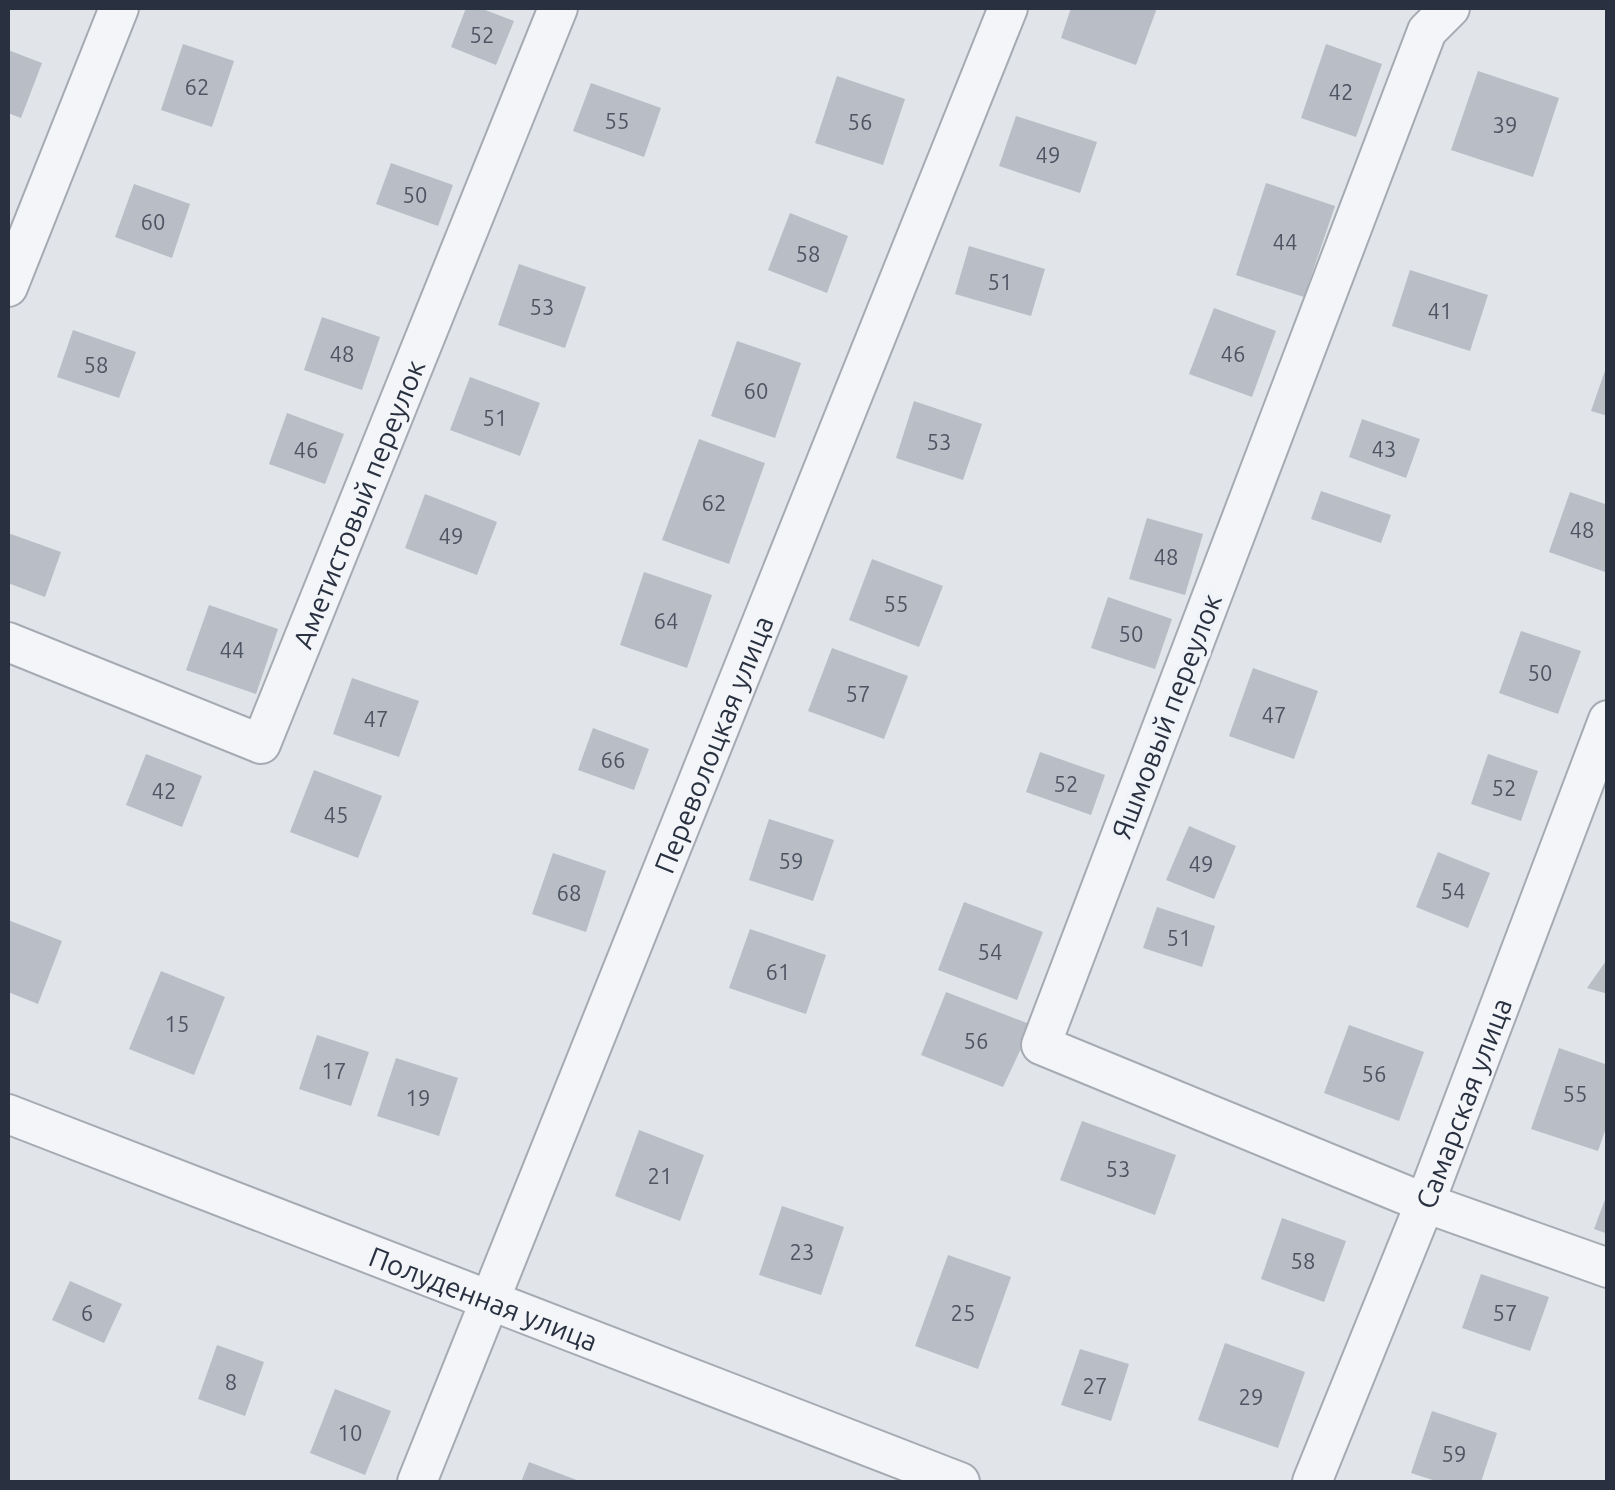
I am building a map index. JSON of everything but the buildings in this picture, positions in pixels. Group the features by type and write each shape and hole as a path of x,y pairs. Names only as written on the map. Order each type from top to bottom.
{"street":[{"path":"8,286 118,8"},
{"name":"Аметистовый переулок","path":"8,642 261,744 558,8"},
{"name":"Переволоцкая улица","path":"417,1482 1008,8"},
{"name":"Яшмовый переулок","path":"1425,1204 1042,1045 1427,31 1450,8"},
{"name":"Самарская улица","path":"1312,1482 1425,1204 1608,720"},
{"name":"Полуденная улица","path":"8,1114 936,1478"},
{"path":"1425,1204 1608,1268"}]}
